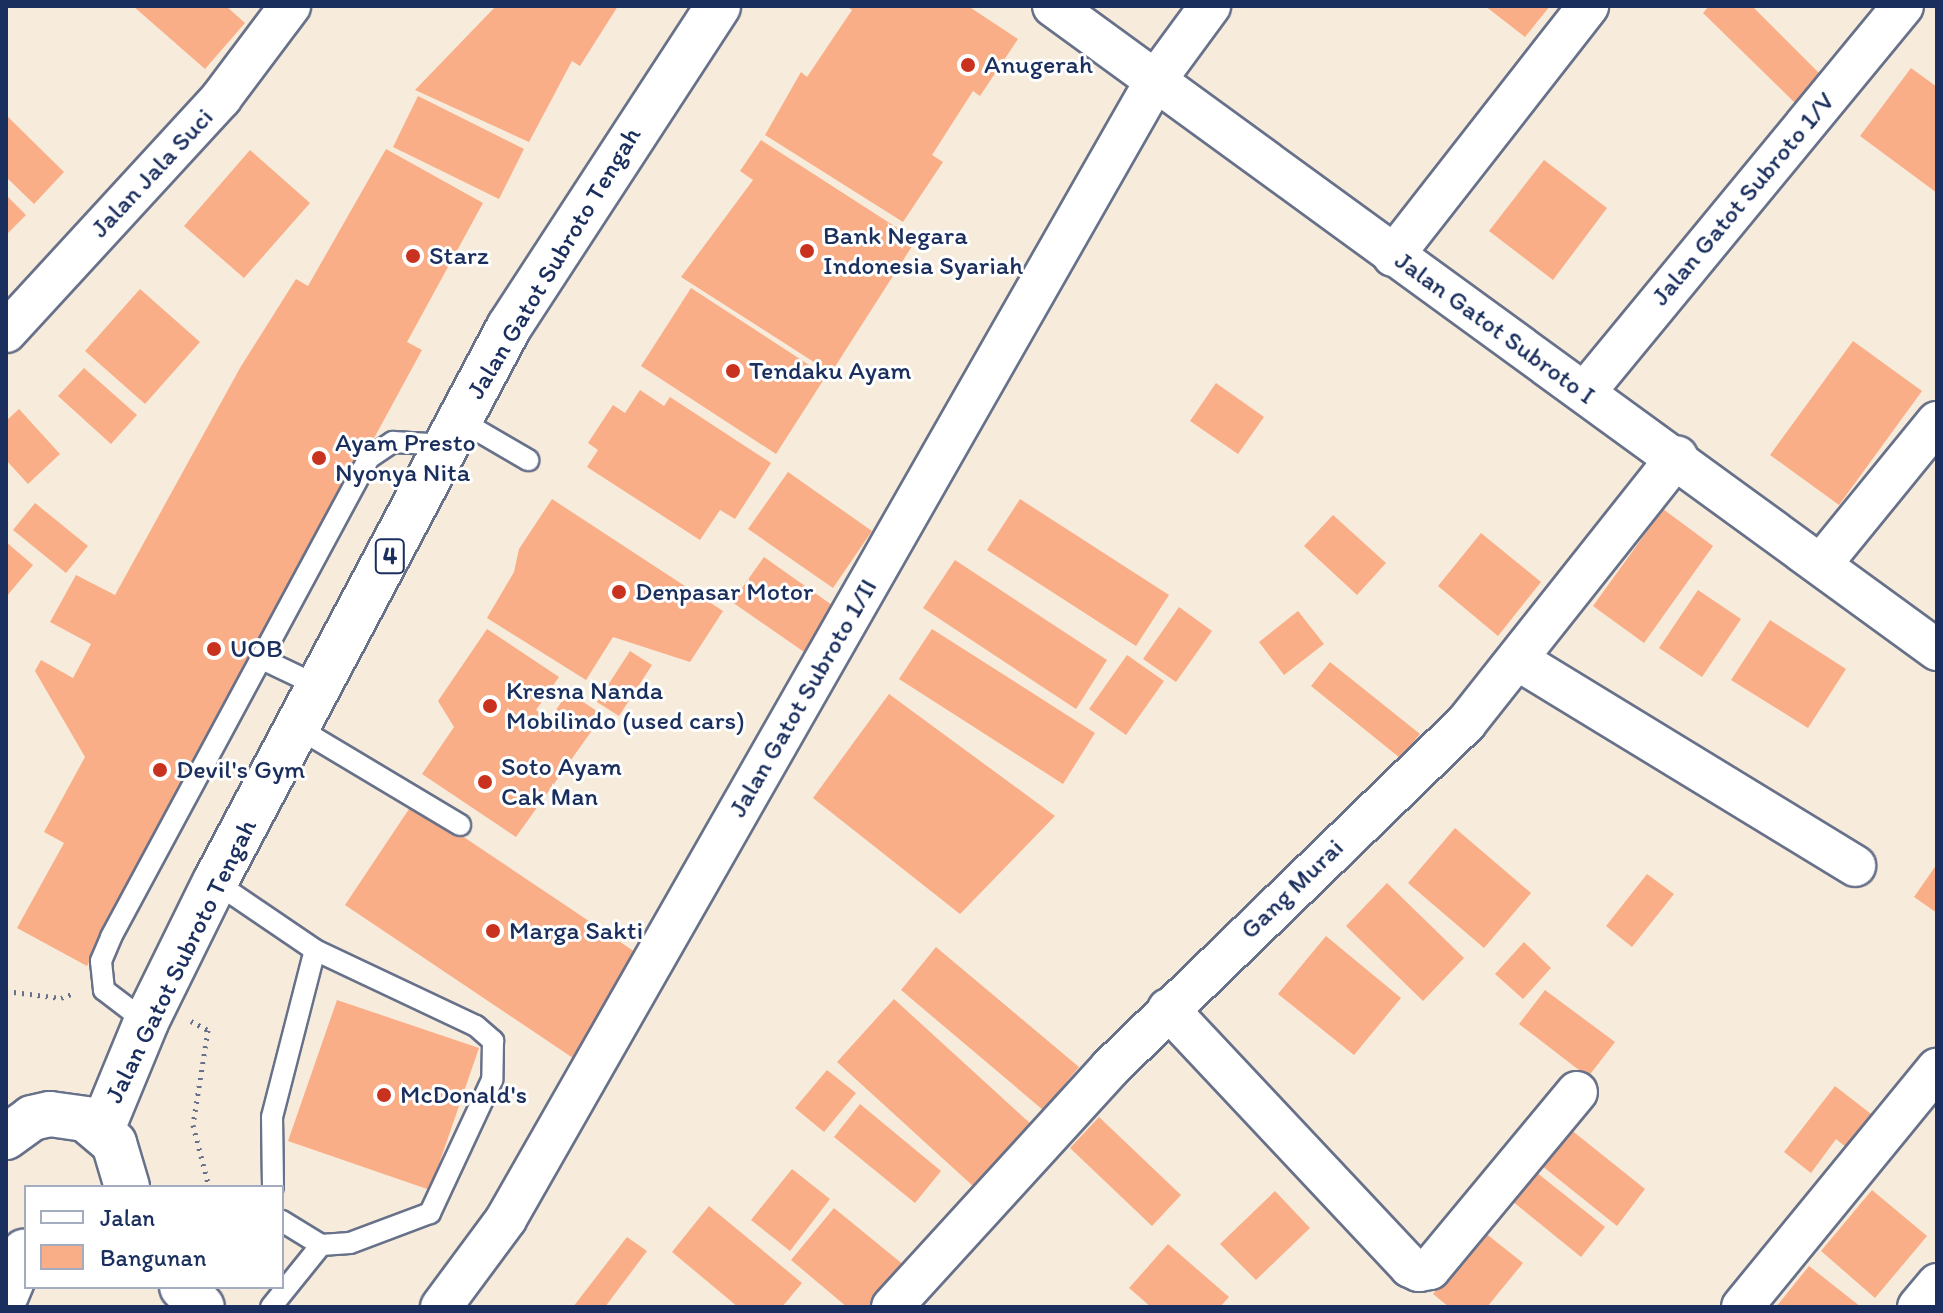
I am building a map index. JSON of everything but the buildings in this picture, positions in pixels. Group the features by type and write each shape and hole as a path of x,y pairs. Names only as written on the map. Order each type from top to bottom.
{"main road":[{"name":"Jalan Gatot Subroto Tengah","path":"102,1129 151,1012 215,882 509,327 718,6"},
{"path":"9,1127 59,1114 102,1129 123,1161 127,1185"},
{"path":"6,1295 19,1247"},
{"path":"184,1289 202,1307"}],"street":[{"name":"Jalan Jala Suci","path":"6,332 221,98 290,6"},
{"name":"Jalan Gatot Subroto I","path":"1053,6 1393,256 1677,457 1937,650"},
{"name":"Jalan Gatot Subroto 1/II","path":"441,1307 506,1219 1155,81 1210,6"},
{"path":"1393,256 1588,6"},
{"name":"Jalan Gatot Subroto 1/V","path":"1585,392 1903,6"},
{"path":"1822,563 1937,422"},
{"name":"Gang Murai","path":"892,1307 985,1200 1168,1009 1466,723 1677,457"},
{"path":"1518,660 1855,866"},
{"path":"1168,1009 1410,1267 1419,1271 1430,1269 1577,1092"},
{"path":"1742,1307 1937,1069"},
{"path":"1918,1307 1937,1284"}],"lane":[{"path":"151,1012 104,990 101,961 369,458 393,442 455,433 528,460"},
{"path":"262,659 321,687"},
{"path":"298,728 460,825"},
{"path":"215,882 315,950 476,1026 493,1041 492,1080 430,1213 350,1243 321,1245 284,1222"},
{"path":"273,1185 272,1117 315,950"},
{"path":"271,1307 321,1245"}],"path":[{"path":"151,1012 208,1030 193,1125 208,1185"}],"place":[{"name":"Anugerah","path":"968,65"},
{"name":"Bank Negara Indonesia Syariah","path":"807,251"},
{"name":"Starz","path":"413,256"},
{"name":"Tendaku Ayam","path":"733,371"},
{"name":"Ayam Presto Nyonya Nita","path":"319,458"},
{"name":"Denpasar Motor","path":"619,592"},
{"name":"UOB","path":"214,649"},
{"name":"Kresna Nanda Mobilindo (used cars)","path":"490,706"},
{"name":"Devil's Gym","path":"160,770"},
{"name":"Soto Ayam Cak Man","path":"485,782"},
{"name":"Marga Sakti","path":"493,931"},
{"name":"McDonald's","path":"384,1095"}]}
